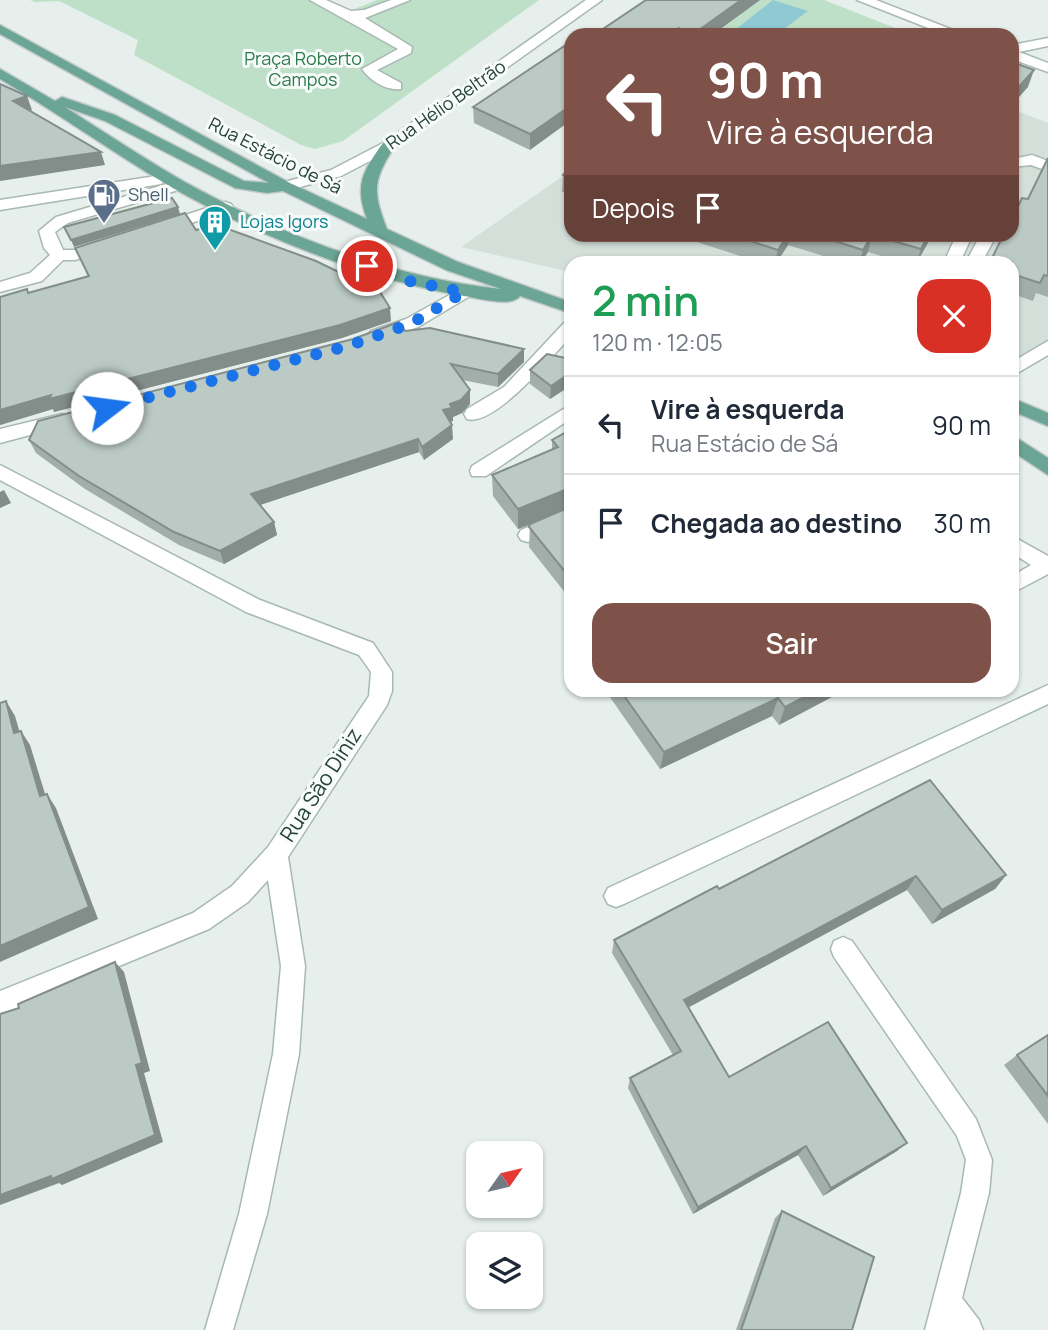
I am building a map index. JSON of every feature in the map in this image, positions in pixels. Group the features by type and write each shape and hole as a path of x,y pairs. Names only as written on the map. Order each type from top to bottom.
{"main road":[{"name":"Rua Estácio de Sá","path":"0,29 285,186 452,266 564,305"},
{"name":"Rua Estácio de Sá","path":"0,73 175,182 225,207 346,259 409,281 464,292 541,299"},
{"path":"24,87 110,118 240,185 267,188 285,186"},
{"path":"379,229 366,199 366,190 370,172 388,146"},
{"path":"1019,407 1048,420"},
{"path":"1019,447 1048,468"}],"street":[{"path":"317,0 339,14 354,17 405,47 406,50 369,69 373,75 396,86"},
{"path":"354,17 402,0"},
{"path":"565,0 583,9"},
{"name":"Rua Hélio Beltrão","path":"285,186 336,173 388,146 595,0"},
{"path":"863,0 940,28"},
{"path":"1019,48 1048,42"},
{"path":"1019,57 1048,68"},
{"path":"1019,162 1032,160 1048,166"},
{"path":"0,205 175,182"},
{"path":"59,255 52,248 47,231 62,220 175,182"},
{"path":"150,231 225,207"},
{"path":"0,287 36,277 59,255 75,255 113,243"},
{"path":"360,341 412,323 464,292"},
{"path":"473,414 510,391 564,333"},
{"path":"1019,366 1048,347"},
{"path":"0,436 80,415"},
{"path":"479,471 564,415"},
{"name":"Rua São Diniz","path":"0,472 253,606 366,649 379,663 384,681 379,699 276,855 293,966 286,1054 253,1214 219,1330"},
{"path":"528,535 564,520"},
{"path":"1019,548 1047,566 1019,581"},
{"path":"615,896 1048,694"},
{"path":"0,1003 201,921 240,894 276,855"},
{"path":"843,948 967,1128 979,1160 975,1193 939,1330"},
{"path":"947,1302 969,1330"}],"shaded area":[{"path":"1019,112 1048,123 1048,357 1019,369 1019,256 564,256 564,271 461,247 564,175 564,242 1019,242"}],"green space":[{"name":"Praça Roberto Campos","path":"30,0 322,0 342,14 377,0 539,0 343,141 315,149 301,145 134,55 138,40 59,1"},
{"path":"646,0 824,0 895,28 605,28"}],"water":[{"path":"773,0 808,11 785,28 737,28"}],"building":[{"path":"646,0 741,0 702,28 604,28"},
{"path":"564,46 564,110 530,134 473,107"},
{"path":"1019,65 1034,70 1019,86"},
{"path":"0,84 27,96 13,101 101,152 0,166"},
{"path":"1048,158 1048,276 1044,275 1040,283 1019,276 1019,256 993,256 1000,242 1019,242 1019,204 1022,198 1028,199"},
{"path":"172,198 178,207 71,240 64,227"},
{"path":"185,213 196,230 217,225 316,261 380,292 390,308 340,325 49,399 51,395 0,410 0,297 27,289 28,293 89,276 75,248"},
{"path":"754,242 783,242 778,250"},
{"path":"838,242 868,242 863,250"},
{"path":"896,242 925,242 921,249"},
{"path":"399,322 405,331 430,328 524,349 498,374 451,364 470,390 461,400 450,404 452,408 443,410 452,425 422,447 418,439 251,494 274,522 220,551 174,532 79,476 29,440 38,421 353,339"},
{"path":"547,354 564,358 564,377 551,386 530,370"},
{"path":"564,433 564,490 518,509 492,475 558,447 552,440"},
{"path":"564,510 564,571 529,527 530,524"},
{"path":"625,697 804,697 785,707 778,698 664,752"},
{"path":"6,701 14,733 21,731 40,796 47,794 89,907 0,946 0,703"},
{"path":"930,780 1006,875 942,910 916,876 684,1000 729,1077 828,1022 907,1143 831,1188 806,1146 698,1207 630,1078 681,1051 614,940"},
{"path":"115,962 142,1063 136,1065 155,1135 52,1179 51,1176 0,1195 0,1014 19,1008 18,1004"},
{"path":"1048,1035 1048,1096 1017,1055"},
{"path":"782,1211 874,1257 852,1330 741,1330"}],"place":[{"name":"Shell","path":"104,225"},
{"name":"Lojas Igors","path":"215,252"}],"route":[{"path":"107,408 348,346 412,323 464,292 409,281 367,266"}]}
